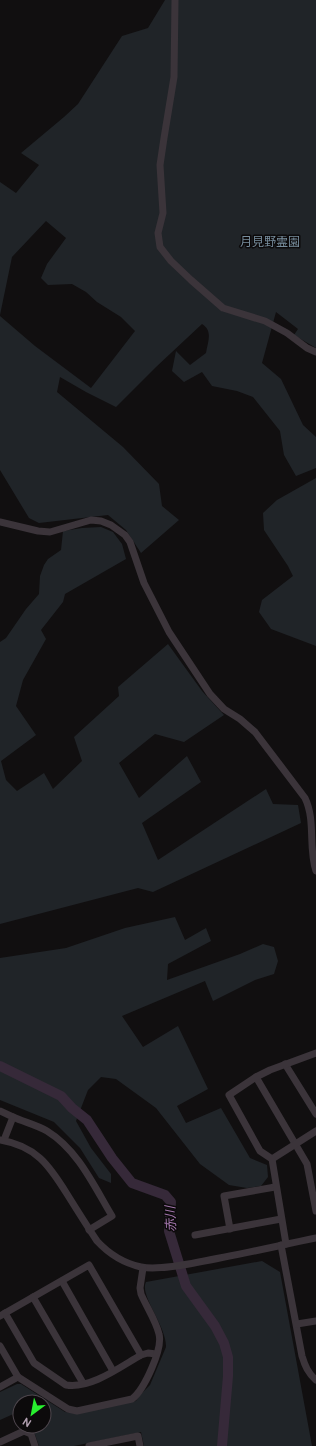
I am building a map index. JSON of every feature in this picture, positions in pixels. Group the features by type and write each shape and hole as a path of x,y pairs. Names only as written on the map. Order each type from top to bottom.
{"street":[{"path":"175,0 174,77 160,165 163,214 158,233 160,247 171,261 223,308 265,321 287,333 307,348 316,352"},
{"path":"0,522 38,531 50,532 91,520 101,521 111,525 125,535 130,542 144,582 169,632 210,694 224,709 240,719 255,732 309,805 312,821 314,863 316,871"},
{"path":"272,1159 260,1151 228,1095 256,1077 316,1053"},
{"path":"286,1064 316,1114"},
{"path":"256,1077 307,1164 316,1211"},
{"path":"0,1111 47,1131 64,1144 77,1159 112,1216 89,1230"},
{"path":"13,1117 2,1140 19,1145 33,1152 44,1160 54,1172 89,1230 105,1249 116,1258 143,1268 172,1266 316,1238"},
{"path":"272,1159 316,1131"},
{"path":"272,1159 284,1245 305,1366 310,1375 316,1380"},
{"path":"230,1229 224,1196 275,1187"},
{"path":"195,1235 281,1219"},
{"path":"141,1354 89,1265 2,1314 34,1363 66,1385 71,1386 97,1380 141,1354 156,1354"},
{"path":"0,1346 18,1377 68,1409 77,1410 132,1399 144,1386 160,1342 159,1334 141,1294 140,1288 143,1268"},
{"path":"62,1281 113,1371"},
{"path":"33,1297 83,1383"},
{"path":"297,1324 316,1321"},
{"path":"0,1387 18,1377"},
{"path":"0,1442 24,1431 31,1434 35,1446"},
{"path":"89,1446 138,1436 140,1446"}],"green space":[{"name":"月見野霊園","path":"165,0 316,0 316,348 294,335 298,329 276,312 262,363 281,379 303,425 316,437 316,468 296,476 284,455 280,431 253,397 237,391 212,386 202,372 184,382 172,371 176,351 190,365 206,353 209,333 202,324 116,407 60,377 57,392 123,447 159,484 162,506 179,520 141,553 126,530 108,515 39,523 29,518 0,470 0,316 35,346 91,388 135,331 121,317 72,284 48,285 41,278 47,264 66,238 46,221 12,257 0,315 0,182 16,193 39,165 21,153 78,104 122,36 148,28"},
{"path":"316,478 316,646 271,629 259,612 262,600 293,576 264,530 263,513 277,500"},
{"path":"101,527 113,532 122,544 126,559 65,594 63,602 41,630 46,639 23,680 16,706 36,735 1,761 6,780 17,791 44,773 53,789 82,761 74,737 119,696 118,687 168,644 202,691 224,715 184,742 155,734 119,763 139,798 187,756 201,782 142,823 158,860 266,789 273,804 298,805 301,823 153,892 138,888 0,924 0,642 6,638 26,609 39,594 40,576 44,565 48,559 61,550 63,531"},
{"path":"175,917 185,940 206,928 211,941 168,964 167,980 240,954 263,944 274,947 278,961 274,974 255,980 213,1001 205,981 122,1016 143,1047 178,1026 208,1089 177,1106 186,1123 221,1108 250,1158 267,1165 268,1177 261,1186 247,1188 229,1185 200,1164 156,1108 116,1079 101,1077 88,1090 76,1121 91,1148 111,1174 111,1183 99,1178 80,1148 54,1122 0,1100 0,958 66,948 125,928"},
{"path":"262,1261 280,1272 312,1446 144,1446 141,1432 74,1446 39,1446 35,1434 52,1434 52,1404 65,1412 72,1413 136,1401 150,1385 166,1347 162,1330 146,1295 146,1282"},
{"path":"17,1384 21,1384 37,1394 12,1394 12,1415 0,1420 0,1392"}],"waterway":[{"name":"赤川","path":"0,1066 61,1096 72,1108 87,1120 112,1158 132,1183 165,1195 171,1202 169,1231 186,1286 215,1326 224,1343 228,1357 228,1376 222,1446"}]}
